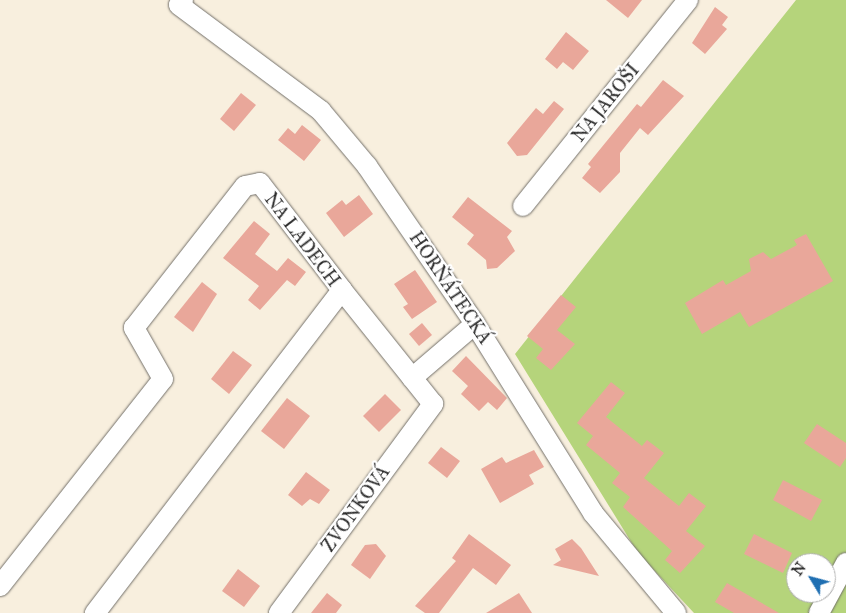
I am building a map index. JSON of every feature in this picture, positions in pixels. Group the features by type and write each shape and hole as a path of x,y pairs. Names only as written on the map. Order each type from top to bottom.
{"street":[{"name":"NA JAROŠI","path":"523,206 688,0"},
{"name":"HORŇÁTECKÁ","path":"181,3 321,111 367,166 475,324 593,513 676,613"},
{"name":"NA LADECH","path":"0,586 163,379 134,328 245,186 260,183 342,290 95,613"},
{"path":"342,290 412,378 475,324"},
{"name":"ZVONKOVÁ","path":"279,613 433,404 412,378"},
{"path":"819,613 846,563"}],"green space":[{"path":"796,0 846,0 846,613 694,613 638,553 515,354"}],"building":[{"path":"606,0 642,0 628,18"},
{"path":"715,7 728,17 722,25 727,29 705,54 692,43"},
{"path":"566,32 589,51 573,70 563,62 557,69 545,59"},
{"path":"663,80 684,96 648,135 640,128 620,153 620,172 600,193 582,178 591,167 588,164 637,104 641,107"},
{"path":"241,93 256,105 234,131 220,119"},
{"path":"554,101 564,109 527,155 517,156 507,143 536,108 543,114"},
{"path":"302,125 321,140 304,161 278,140 288,128 295,134"},
{"path":"359,195 373,214 344,237 326,213 342,200 346,205"},
{"path":"468,197 512,231 507,237 515,251 497,268 487,269 486,260 467,244 474,235 452,217"},
{"path":"254,221 270,234 255,254 277,271 288,258 306,272 295,286 287,280 260,310 248,300 259,286 223,258"},
{"path":"806,234 833,281 749,327 740,312 702,334 685,303 723,280 726,285 751,271 749,259 763,252 771,259 797,245 794,240"},
{"path":"415,270 437,302 412,319 403,307 408,304 394,284"},
{"path":"202,282 217,294 193,332 174,317"},
{"path":"561,295 576,307 557,330 575,344 551,370 536,358 543,349 527,336"},
{"path":"422,323 432,335 419,346 409,334"},
{"path":"233,351 252,365 229,394 211,379"},
{"path":"466,356 507,398 497,410 488,402 479,411 461,394 468,386 452,371"},
{"path":"611,382 625,393 606,417 642,446 647,440 664,453 644,478 679,506 689,493 706,506 686,531 705,546 680,573 665,560 672,551 623,507 630,497 612,483 620,473 586,445 593,436 577,423"},
{"path":"385,394 401,410 379,432 363,416"},
{"path":"287,398 310,416 284,449 261,431"},
{"path":"817,424 846,443 846,458 840,467 804,443"},
{"path":"441,447 460,461 447,478 428,463"},
{"path":"534,450 544,467 529,475 534,484 500,503 481,469 502,457 506,463"},
{"path":"306,472 330,490 319,504 310,499 302,506 288,495"},
{"path":"783,480 822,500 811,521 773,500"},
{"path":"469,534 511,565 496,585 473,568 439,613 425,613 415,606 456,561 452,558"},
{"path":"754,534 792,553 786,553 786,566 783,573 744,554"},
{"path":"572,539 581,548 599,576 553,565 561,560 555,549"},
{"path":"376,544 386,556 370,579 351,565 365,545"},
{"path":"238,569 260,586 244,607 222,591"},
{"path":"727,583 779,613 734,613 715,602"},
{"path":"327,593 342,605 336,613 311,613"},
{"path":"519,593 532,613 486,613"}]}
